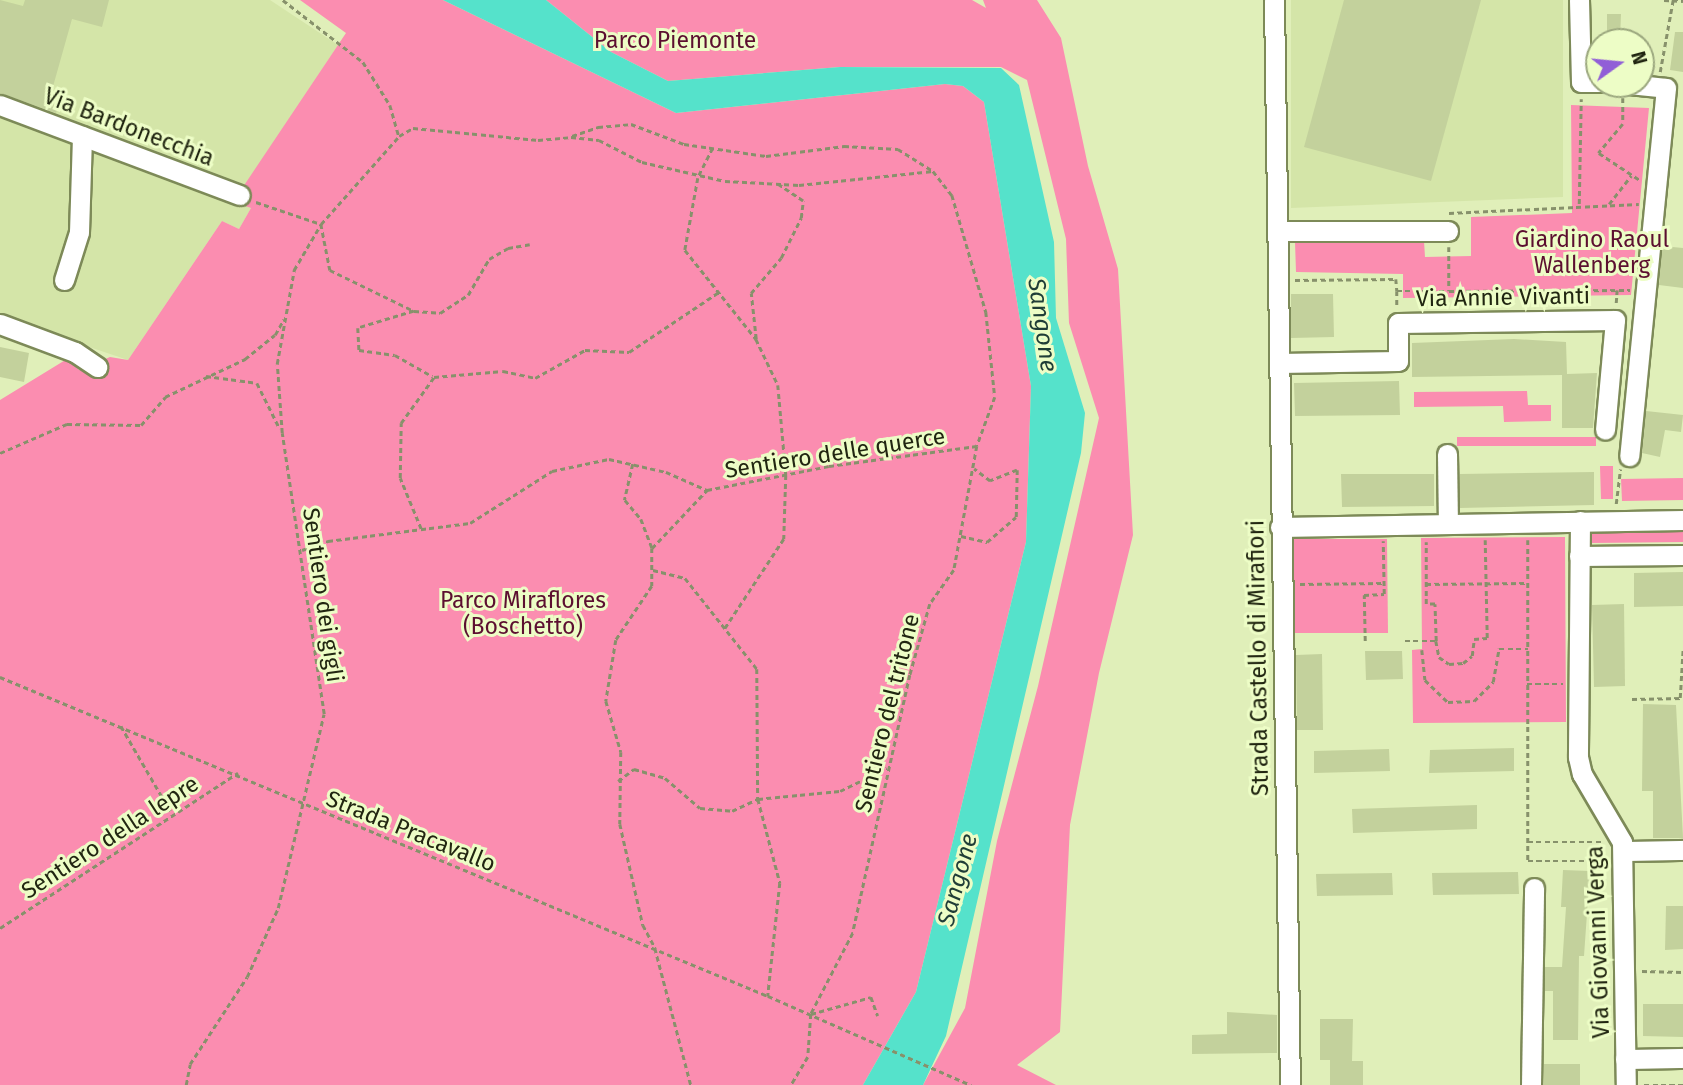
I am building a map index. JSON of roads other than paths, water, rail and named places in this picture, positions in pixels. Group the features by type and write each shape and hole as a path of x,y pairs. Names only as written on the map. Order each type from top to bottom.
{"street":[{"name":"Strada Castello di Mirafiori","path":"1274,0 1290,1085"},
{"path":"1579,0 1585,45"},
{"path":"1629,456 1661,87 1655,86"},
{"name":"Via Bardonecchia","path":"0,105 240,195"},
{"path":"64,280 79,232 82,136"},
{"path":"1277,231 1448,231"},
{"name":"Via Annie Vivanti","path":"1279,363 1398,361 1398,323 1615,320 1605,430"},
{"path":"0,324 75,352 97,367"},
{"path":"1447,454 1448,524"},
{"path":"1280,527 1683,520"},
{"name":"Via Giovanni Verga","path":"1580,522 1580,766 1622,852 1626,1085"},
{"path":"1579,556 1683,555"},
{"path":"1622,852 1683,850"},
{"path":"1531,1085 1534,888"},
{"path":"1625,1059 1683,1058"}],"water":[{"name":"Sangone","path":"443,0 546,0 611,52 668,81 840,67 1001,68 1019,85 1054,242 1056,318 1085,413 1081,453 946,1036 923,1085 863,1085 916,992 1026,542 1031,386 984,102 963,86 945,84 676,113"}],"park label":[{"name":"Parco Piemonte","path":"675,40"},
{"name":"Giardino Raoul Wallenberg","path":"1592,252"},
{"name":"Parco Miraflores (Boschetto)","path":"523,613"}]}
